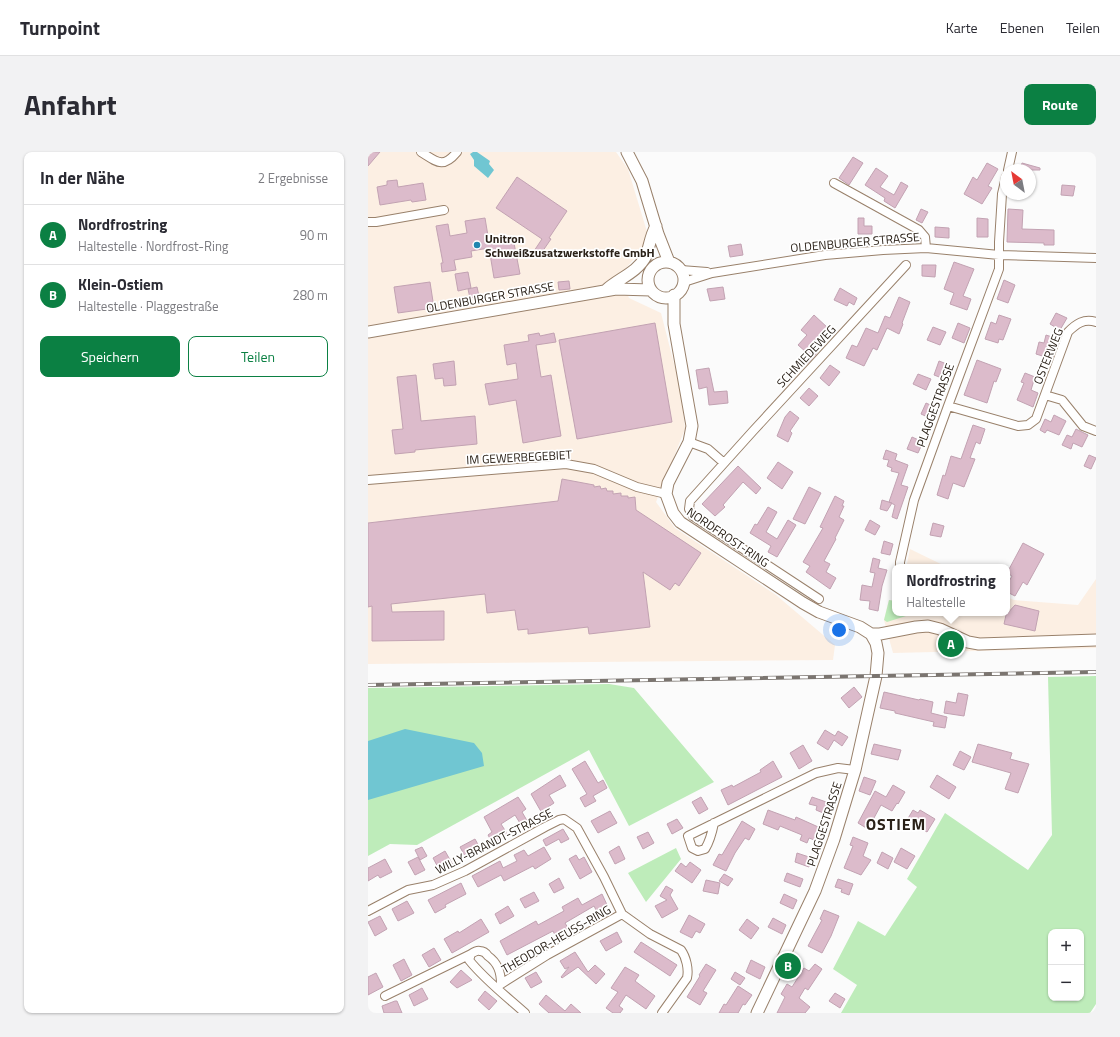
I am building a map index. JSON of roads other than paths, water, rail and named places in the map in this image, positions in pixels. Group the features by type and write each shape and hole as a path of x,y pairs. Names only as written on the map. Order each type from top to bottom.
{"street":[{"path":"421,152 436,162 443,162 450,160 457,152"},
{"path":"627,152 642,181 657,230 669,262"},
{"path":"1009,164 1012,152"},
{"path":"834,183 919,230 925,237 926,248"},
{"name":"PLAGGESTRASSE","path":"900,564 914,500 999,268 1002,200"},
{"path":"368,222 376,222 444,210"},
{"path":"657,230 657,264"},
{"path":"611,290 615,282 632,272 641,263 649,247 650,236 657,230"},
{"name":"OLDENBURGER STRASSE","path":"684,282 712,273 825,255 926,248 1000,255 1096,258"},
{"path":"669,262 678,266 681,270 684,282 679,292 674,296 663,298 651,290 648,278 649,273 657,264 669,262"},
{"name":"SCHMIEDEWEG","path":"819,599 693,516 689,509 690,501 906,265"},
{"name":"OLDENBURGER STRASSE","path":"681,270 712,273"},
{"name":"OLDENBURGER STRASSE","path":"368,332 611,290 648,278"},
{"name":"OLDENBURGER STRASSE","path":"611,290 651,290"},
{"path":"666,494 668,483 689,442 692,426 674,324 674,296"},
{"path":"663,298 674,324"},
{"name":"OSTERWEG","path":"948,406 1018,426 1028,425 1036,419 1068,332 1077,322 1091,320 1096,322"},
{"name":"OSTERWEG","path":"1045,395 1062,400 1083,426 1096,431"},
{"path":"689,442 708,449 724,463"},
{"name":"IM GEWERBEGEBIET","path":"368,480 566,464 594,469 637,488 666,494"},
{"name":"NORDFROST-RING","path":"666,494 673,513 680,522 803,603 819,612 860,627 871,634"},
{"path":"871,634 880,634 928,626 940,629 968,642 979,644 1096,640"},
{"name":"PLAGGESTRASSE","path":"757,1013 815,891 834,839 855,770 876,676 878,653 876,644 871,634"},
{"path":"714,823 816,773 838,768 855,770"},
{"name":"WILLY-BRANDT-STRASSE","path":"368,911 408,890 433,885 465,871 545,827 564,819 577,828 604,878"},
{"name":"THEODOR-HEUSS-RING","path":"604,878 622,914 650,934 681,950 684,955 688,973 687,978 662,1013"},
{"name":"THEODOR-HEUSS-RING","path":"499,986 547,955 622,914"},
{"path":"385,996 478,950 483,951 498,966 501,974 499,986"},
{"path":"471,954 469,960 499,986 525,1013"}],"water":[{"path":"477,152 490,161 489,164 494,170 488,178 474,166 474,160 470,154"},
{"path":"405,729 474,743 482,753 484,766 368,800 368,741"}],"railway":[{"path":"368,685 1096,672"}],"place":[{"name":"Unitron Schweißzusatzwerkstoffe GmbH","path":"477,245"},
{"name":"Nordfrostring","path":"951,644"},
{"name":"Klein-Ostiem","path":"788,966"}],"district":[{"name":"OSTIEM","path":"896,824"}]}
